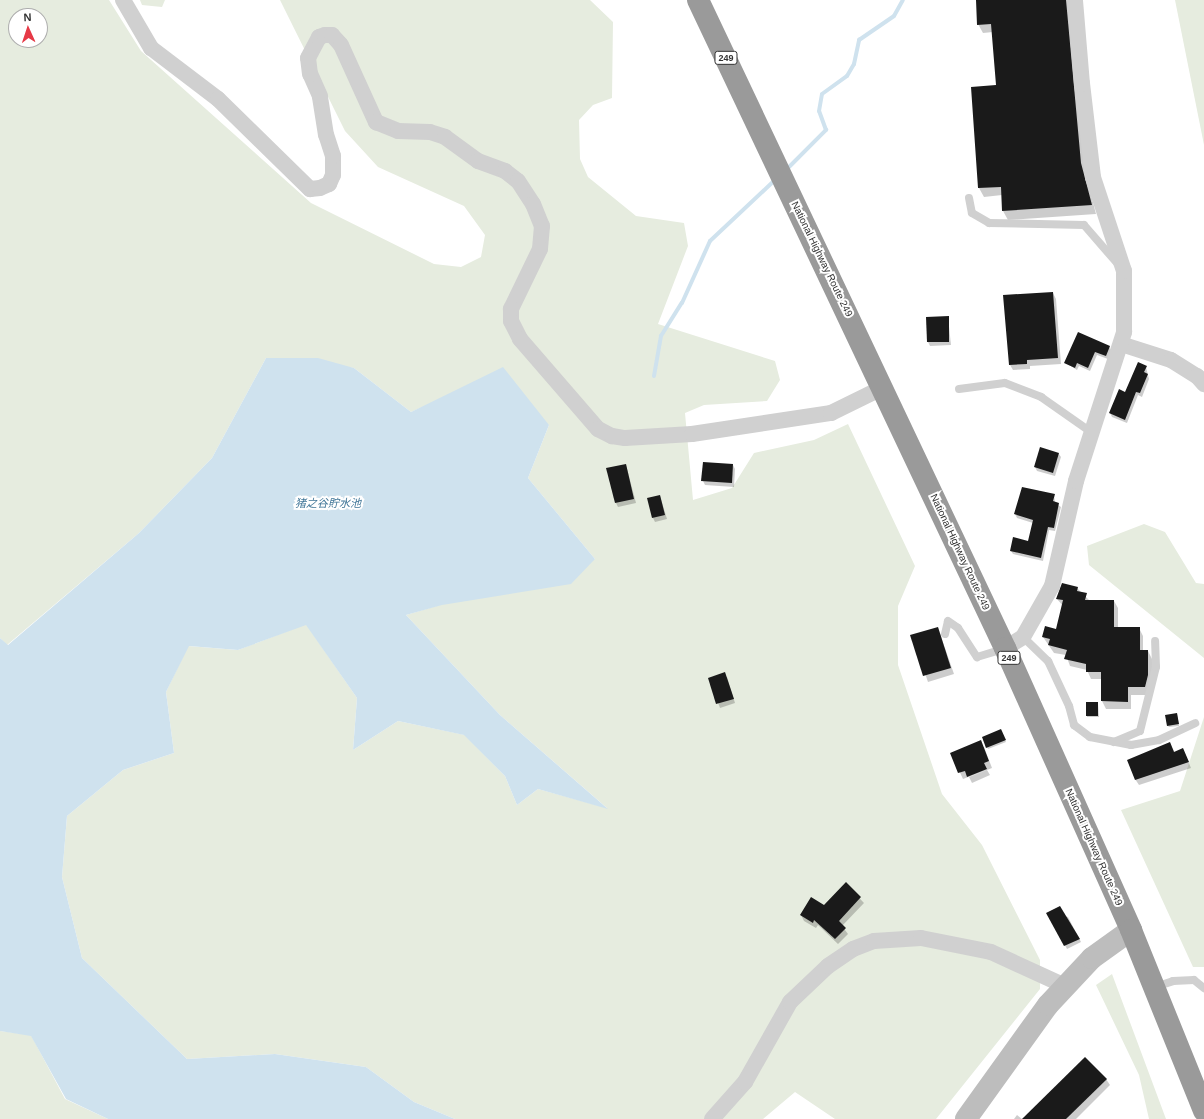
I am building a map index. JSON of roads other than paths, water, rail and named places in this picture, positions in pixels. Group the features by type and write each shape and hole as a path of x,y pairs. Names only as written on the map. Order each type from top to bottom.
{"highway":[{"name":"National Highway Route 249","path":"698,0 884,387 1014,643 1204,1111"}],"street":[{"path":"123,0 151,48 218,99 310,189 320,188 329,184 333,175 333,156 326,135 320,96 310,74 308,58 319,37 324,34 332,35 341,45 376,122 398,131 430,132 445,137 478,161 505,171 518,181 533,204 542,226 540,249 511,309 511,321 520,339 598,429 612,436 625,438 692,434 831,413 884,387"},
{"path":"1014,643 1052,586 1076,481 1121,344 1126,314 1124,272 1093,177 1082,84 1075,0"},
{"path":"1121,344 1171,360 1197,376 1204,384"},
{"path":"966,1119 1048,1005 1067,987 1092,958 1131,930"},
{"path":"712,1119 745,1082 790,1002 828,966 853,950 874,941 921,938 991,952 1067,987"}],"lane":[{"path":"969,198 972,213 989,223 1084,225 1124,272"},
{"path":"959,389 1005,383 1040,397 1091,432"},
{"path":"945,634 948,621 958,628 977,657 1014,643 1048,661 1069,706 1074,725 1090,736 1131,745 1159,740 1195,723"},
{"path":"1114,742 1140,731 1156,667 1155,642"},
{"path":"1154,987 1173,981 1194,980 1204,988"}],"water":[{"name":"猪之谷貯水池","path":"266,358 318,358 354,368 411,412 503,367 549,425 528,478 595,559 571,584 442,605 406,615 500,715 608,809 538,789 517,805 505,776 464,735 398,721 353,750 357,698 306,625 238,650 189,646 166,692 174,753 123,770 67,816 62,877 82,958 187,1059 275,1054 366,1067 414,1102 455,1119 108,1119 66,1099 31,1036 0,1031 0,638 8,645 139,533 212,458"}],"waterway":[{"path":"786,170 826,130 819,111 822,94 847,76 854,64 859,40 894,16 903,0"},
{"path":"654,376 661,336 682,303 710,241 775,180"}]}
